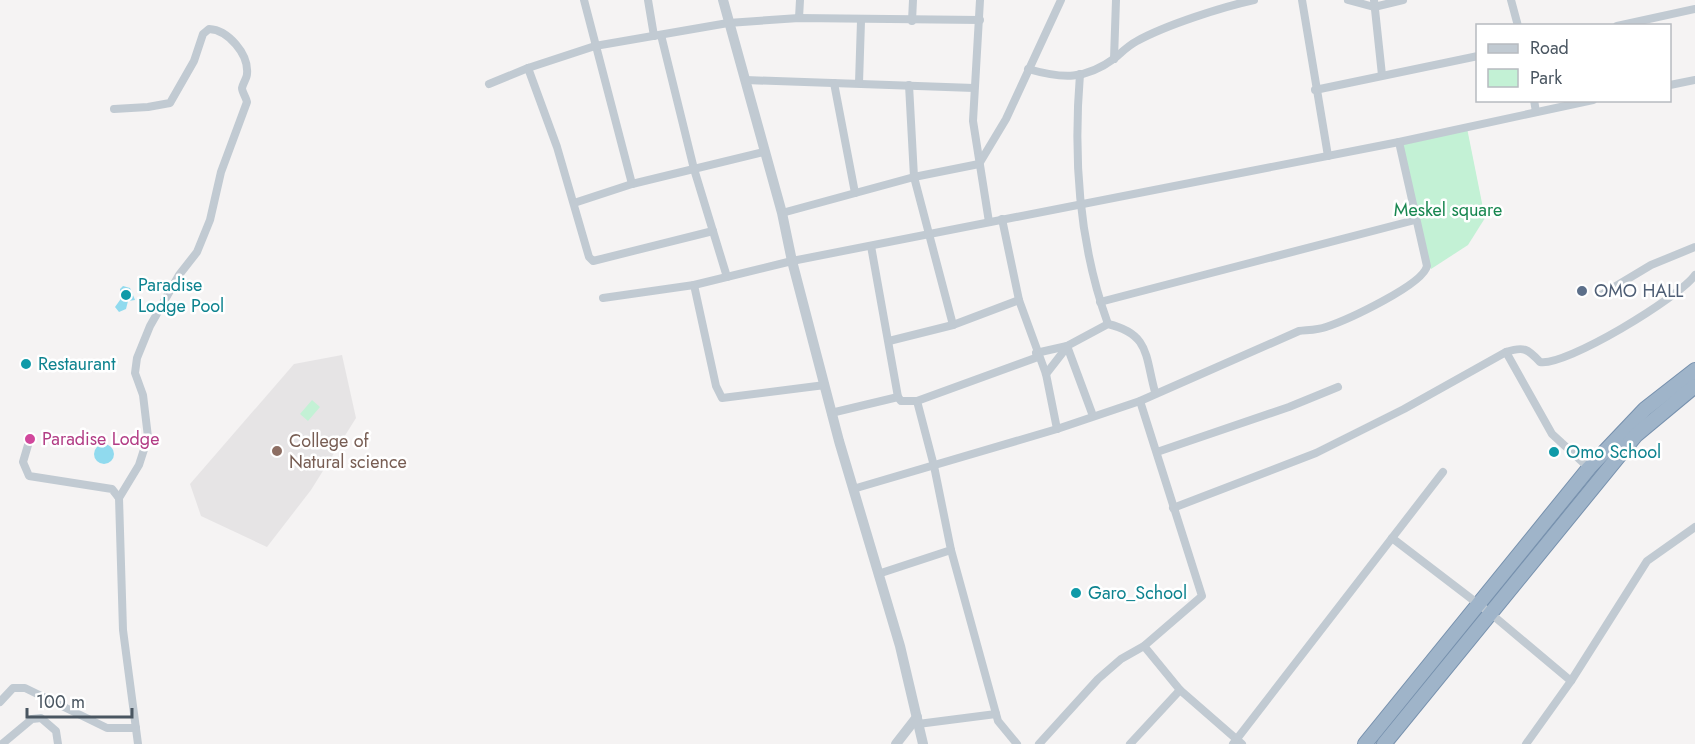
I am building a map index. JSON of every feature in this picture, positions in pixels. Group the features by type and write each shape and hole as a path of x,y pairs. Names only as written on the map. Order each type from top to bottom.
{"highway":[{"path":"1365,744 1589,468 1644,409 1695,370"},
{"path":"1384,744 1636,435 1695,386"}],"street":[{"path":"584,0 632,184"},
{"path":"648,0 694,169 728,277"},
{"path":"723,0 782,213 831,412 900,646 923,744"},
{"path":"800,0 800,18"},
{"path":"912,21 913,0"},
{"path":"980,0 973,122 989,222"},
{"path":"782,213 915,177 979,164 1006,119 1061,0"},
{"path":"1114,59 1116,0"},
{"path":"1029,69 1055,76 1080,75 1094,71 1114,59 1136,41 1231,2 1254,0"},
{"path":"1302,0 1315,90 1328,156"},
{"path":"1348,0 1374,3 1403,0"},
{"path":"1511,0 1517,24"},
{"path":"1374,3 1382,75"},
{"path":"1626,24 1695,9"},
{"path":"489,84 528,68 595,46 728,23 800,18 861,21 980,20"},
{"path":"859,83 861,21"},
{"path":"114,109 170,103 194,61 204,34 209,29 218,30 230,38 245,61 247,74 243,90 247,102 221,172 206,231 195,257 179,275 150,326 137,358 135,373 142,395 148,437 139,465 119,498 123,630 138,744"},
{"path":"1315,90 1476,56"},
{"path":"528,68 574,202 589,257 593,261 713,231"},
{"path":"1080,75 1079,205 1100,302 1108,324"},
{"path":"746,80 975,88"},
{"path":"1671,85 1695,80"},
{"path":"834,83 855,193"},
{"path":"909,85 915,177 953,325"},
{"path":"1534,102 1536,112"},
{"path":"603,298 694,285 792,261 1399,142 1584,102"},
{"path":"853,489 1057,429 1140,401 1155,392 1299,331 1325,327 1405,290 1423,277 1427,266 1399,142"},
{"path":"574,202 632,184 764,152"},
{"path":"1002,219 1019,300 1037,355 1046,374 1057,429"},
{"path":"1100,302 1415,220"},
{"path":"871,246 890,341 898,397 901,401 917,401 1037,355 1067,346 1108,324 1127,329 1141,341 1155,392"},
{"path":"1601,295 1651,265 1695,247"},
{"path":"1173,508 1316,453 1404,409 1506,352 1520,347 1527,349 1540,362 1557,361 1623,328 1685,288 1695,275"},
{"path":"694,285 716,386 722,398 825,385"},
{"path":"890,341 953,325 1019,300"},
{"path":"1046,374 1067,346"},
{"path":"1067,346 1093,416"},
{"path":"1506,352 1552,434 1589,468"},
{"path":"1157,452 1289,407 1338,387"},
{"path":"831,412 898,397"},
{"path":"917,401 934,466 951,550 988,677 998,721 1017,744"},
{"path":"1039,744 1098,679 1121,659 1144,646 1202,596 1202,590 1173,508 1140,401"},
{"path":"28,445 23,462 29,476 112,489 119,498"},
{"path":"1144,646 1180,690 1237,743 1443,472"},
{"path":"1526,744 1571,681 1647,561 1695,527"},
{"path":"1392,538 1479,604 1571,681"},
{"path":"878,574 951,550"},
{"path":"0,702 13,688 25,688 106,728 136,728"},
{"path":"1130,744 1180,690"},
{"path":"896,744 917,721 996,714"},
{"path":"2,744 32,719 41,718 56,731 58,744"}],"shaded area":[{"name":"College of Natural science","path":"342,355 356,418 311,490 267,547 201,516 190,484 294,364"}],"green space":[{"name":"Meskel square","path":"1467,128 1485,218 1468,245 1431,269 1422,257 1400,141"},
{"path":"312,400 320,407 308,421 300,414"}],"water":[{"path":"123,286 130,288 135,300 128,301 126,309 119,312 115,307 120,300 120,289"},
{"path":"104,444 111,447 114,454 111,461 104,464 97,461 94,454 97,447"}],"place":[{"name":"OMO HALL","path":"1582,291"},
{"name":"Paradise Lodge Pool","path":"126,295"},
{"name":"Restaurant","path":"26,364"},
{"name":"Paradise Lodge","path":"30,439"},
{"name":"College of Natural science","path":"277,451"},
{"name":"Omo School","path":"1554,452"},
{"name":"Garo_School","path":"1076,593"}]}
